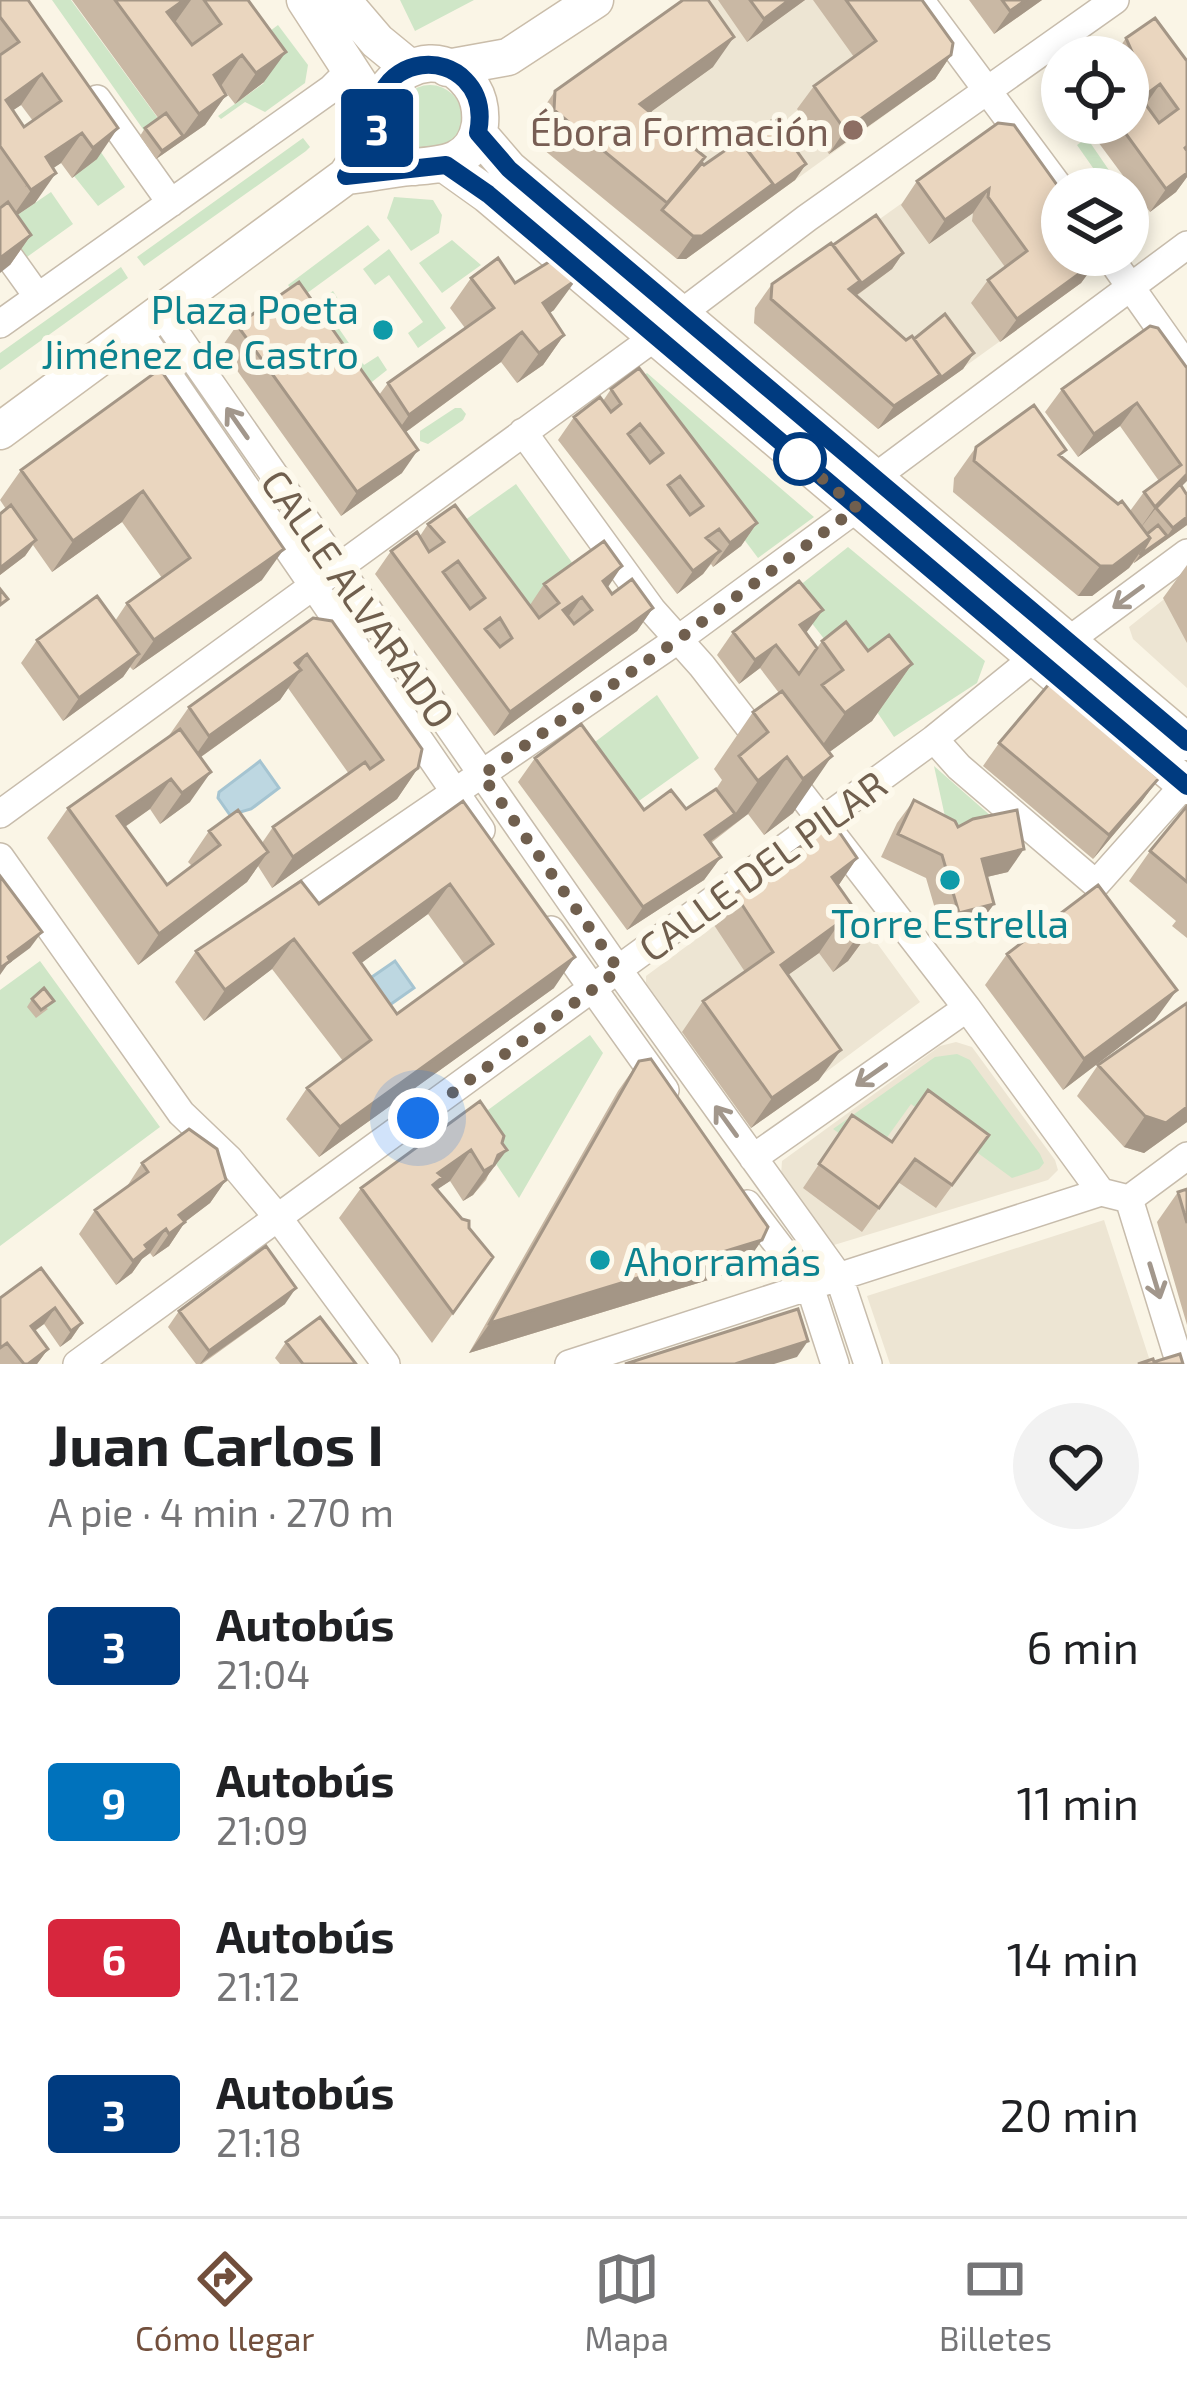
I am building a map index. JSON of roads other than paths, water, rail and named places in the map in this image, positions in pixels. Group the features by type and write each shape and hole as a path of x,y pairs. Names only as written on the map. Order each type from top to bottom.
{"street":[{"path":"305,0 389,151 488,194 667,326 1052,649 1187,742"},
{"path":"342,0 377,41 468,83 479,120 509,169 667,326"},
{"path":"0,324 171,202 359,95 429,68 508,57 596,0"},
{"path":"920,0 1045,168"},
{"path":"0,814 988,88 1115,0"},
{"path":"0,431 346,176 431,166 465,153 508,57"},
{"path":"79,74 171,202"},
{"path":"346,176 359,95"},
{"path":"0,244 38,297"},
{"path":"290,905 676,641 1187,245"},
{"path":"1124,276 1187,367"},
{"name":"CALLE ALVARADO","path":"149,321 337,568 839,1277 868,1364"},
{"name":"CALLE ALVARADO","path":"149,321 313,586 493,848"},
{"path":"523,433 676,641 702,666 1115,1195 1180,1364"},
{"name":"CALLE DEL PILAR","path":"77,1364 1187,553"},
{"path":"934,739 959,767 1096,884 1186,785 1052,649"},
{"path":"0,857 181,1113 229,1160 279,1220 386,1364"},
{"path":"530,901 686,1119"},
{"path":"753,1158 967,1008"},
{"path":"569,1364 1115,1195 1187,1156"},
{"path":"725,1174 811,1287 835,1364"}],"water":[{"path":"260,761 279,788 251,809 230,815 219,792"},
{"path":"395,961 414,988 374,1016 356,988"}],"place":[{"name":"Ébora Formación","path":"853,130"},
{"name":"Plaza Poeta Jiménez de Castro","path":"383,330"},
{"name":"Torre Estrella","path":"950,880"},
{"name":"Ahorramás","path":"600,1260"}]}
